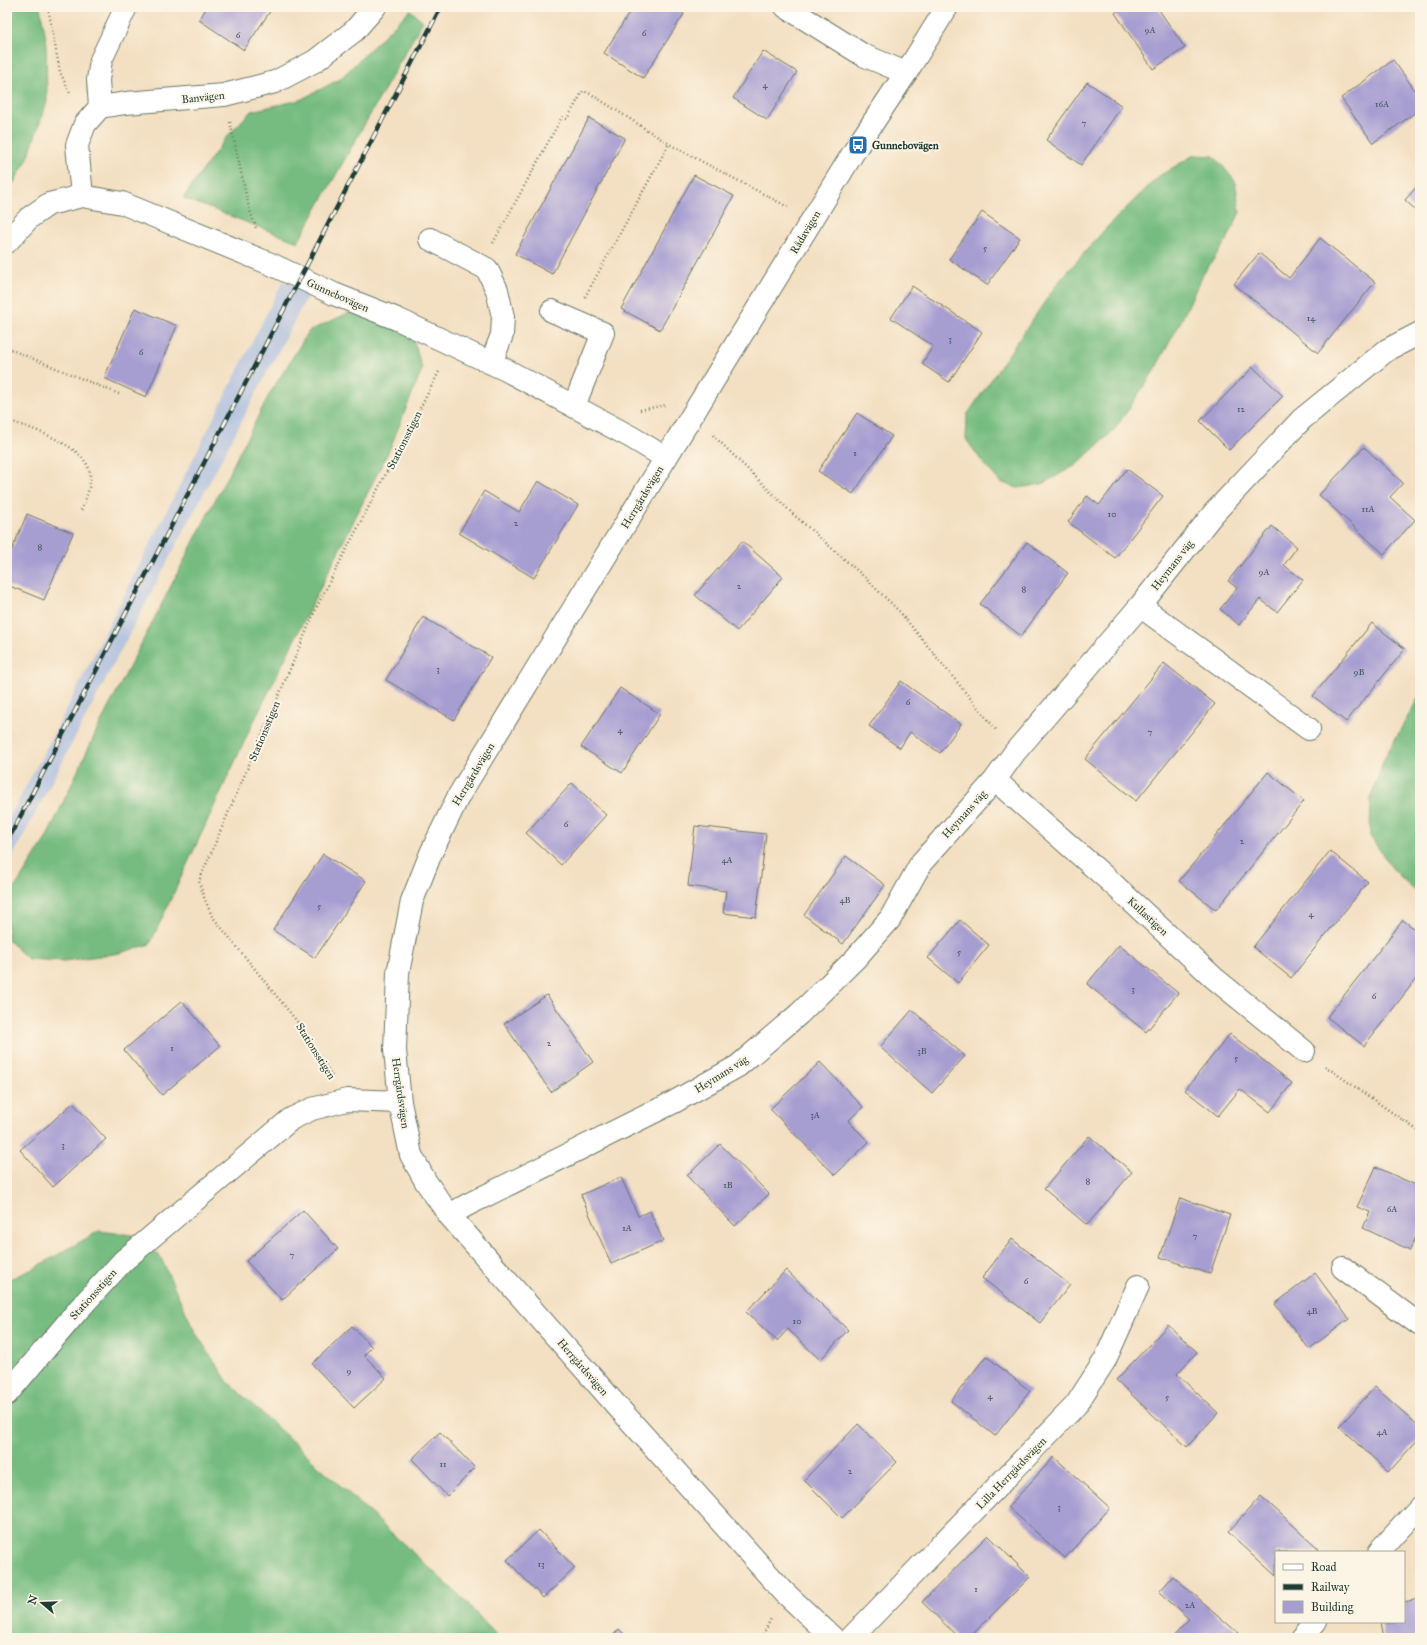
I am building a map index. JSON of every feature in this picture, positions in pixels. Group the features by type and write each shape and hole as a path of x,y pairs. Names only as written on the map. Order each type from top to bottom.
{"street":[{"path":"82,196 77,145 85,124 100,107 98,80 101,60 126,7"},
{"name":"Banvägen","path":"100,107 126,103 224,95 275,82 315,61 354,31 375,7"},
{"path":"786,7 864,54 906,73"},
{"name":"Rådavägen","path":"666,458 858,146 947,7"},
{"name":"Gunnebovägen","path":"7,242 29,218 49,204 82,196 122,203 273,265 334,294 397,319 491,363 574,406 666,458"},
{"path":"430,239 487,269 498,290 503,317 502,336 491,363"},
{"path":"552,311 603,332 574,406"},
{"name":"Heymans väg","path":"449,1215 674,1102 738,1066 799,1014 855,959 890,918 921,863 995,780 1015,752 1140,606 1213,514 1302,419 1387,350 1420,333"},
{"name":"Herrgårdsvägen","path":"666,458 459,795 431,853 412,901 398,973 395,1050 400,1102 411,1155 426,1182 449,1215 617,1406 784,1592 833,1638"},
{"path":"1140,606 1309,729"},
{"name":"Kullastigen","path":"995,780 1113,884 1214,978 1304,1050"},
{"name":"Stationsstigen","path":"7,1394 79,1309 123,1261 291,1119 312,1109 347,1100 400,1102"},
{"path":"1343,1268 1420,1325"},
{"name":"Lilla Herrgårdsvägen","path":"851,1638 1076,1405 1105,1360 1138,1286"},
{"path":"1380,1551 1420,1507"},
{"path":"1302,1638 1315,1623"}],"path":[{"path":"48,7 60,72 85,124"},
{"path":"481,266 562,116 567,119 583,91 591,94 669,144 794,210"},
{"path":"575,321 583,301 669,144"},
{"name":"Stationsstigen","path":"347,1100 304,1030 212,916 199,881 318,604 452,345"},
{"path":"7,348 119,394"},
{"path":"7,420 65,444 79,453 87,463 90,473 90,487 80,513"},
{"path":"707,440 711,433 793,514 860,573 899,611 1015,752"},
{"path":"1304,1050 1420,1132"}],"shaded area":[{"path":"283,281 310,291 7,867 7,822 58,726"}],"green space":[{"path":"7,7 40,7 46,39 47,102 27,160 7,194"},
{"path":"410,10 423,21 298,242 183,198 225,139 251,111 300,100 340,79"},
{"path":"1194,155 1214,156 1235,181 1240,212 1227,240 1202,276 1181,321 1154,371 1115,429 1076,465 1042,484 1018,488 1000,482 983,463 966,439 967,415 1057,284 1108,226 1159,176"},
{"path":"353,311 394,322 414,341 422,369 391,446 251,727 150,944 120,953 64,961 28,959 8,940 7,900 47,837 97,730 269,395 309,331"},
{"path":"1420,695 1420,896 1392,868 1370,836 1371,797 1384,759"},
{"path":"99,1231 132,1235 160,1256 195,1332 228,1382 462,1598 499,1638 7,1638 7,1280 33,1269"}],"building":[{"path":"207,7 273,7 244,50 199,20"},
{"path":"633,7 672,7 684,14 643,78 604,53"},
{"path":"1123,7 1157,7 1185,48 1153,69 1115,13"},
{"path":"763,51 797,72 767,120 733,98"},
{"path":"1393,60 1420,97 1420,109 1373,143 1341,98"},
{"path":"1087,82 1122,106 1081,165 1046,140"},
{"path":"589,118 625,138 552,274 515,254"},
{"path":"694,175 734,196 660,330 621,309"},
{"path":"1420,183 1420,214 1405,200"},
{"path":"982,212 1020,238 987,285 949,259"},
{"path":"1320,238 1375,282 1318,353 1234,284 1259,253 1289,278"},
{"path":"912,286 982,332 949,382 922,364 933,346 891,318"},
{"path":"135,308 177,326 146,397 104,378"},
{"path":"1253,367 1283,396 1229,450 1200,421"},
{"path":"857,413 892,436 853,494 818,471"},
{"path":"1364,447 1403,483 1390,497 1415,520 1384,554 1319,495"},
{"path":"1127,469 1163,496 1115,558 1068,522 1087,496 1099,505"},
{"path":"538,481 578,505 534,578 459,533 484,491 519,512"},
{"path":"27,514 73,533 44,600 7,585 7,561"},
{"path":"1272,526 1297,547 1284,565 1303,580 1277,612 1260,599 1239,625 1220,609 1237,588 1228,581"},
{"path":"742,541 783,577 737,631 695,595"},
{"path":"1027,542 1068,573 1021,636 980,604"},
{"path":"423,617 491,657 454,720 386,680"},
{"path":"1372,623 1405,649 1346,722 1313,696"},
{"path":"1164,663 1215,704 1136,801 1085,759"},
{"path":"901,681 961,724 940,753 910,732 900,748 869,726"},
{"path":"620,688 660,714 622,773 581,747"},
{"path":"1268,772 1304,801 1216,910 1179,881"},
{"path":"572,783 606,815 561,865 526,833"},
{"path":"695,826 766,834 756,917 723,913 726,891 688,886"},
{"path":"1330,851 1368,882 1291,978 1253,947"},
{"path":"323,854 366,881 315,958 273,930"},
{"path":"846,856 885,885 843,944 804,915"},
{"path":"960,920 989,945 958,983 928,958"},
{"path":"1403,920 1420,933 1420,974 1364,1046 1327,1017"},
{"path":"1119,945 1178,993 1146,1032 1087,984"},
{"path":"547,995 593,1062 551,1092 504,1024"},
{"path":"182,1001 220,1046 162,1095 124,1050"},
{"path":"912,1010 965,1056 932,1093 880,1047"},
{"path":"1230,1034 1292,1083 1270,1112 1240,1089 1218,1116 1185,1090"},
{"path":"820,1062 863,1107 848,1121 869,1142 835,1175 770,1109"},
{"path":"73,1103 106,1139 53,1187 20,1150"},
{"path":"1089,1136 1132,1172 1087,1225 1044,1189"},
{"path":"720,1144 769,1194 735,1226 687,1176"},
{"path":"1376,1167 1420,1187 1420,1227 1410,1250 1363,1228 1370,1212 1357,1207"},
{"path":"621,1177 638,1216 650,1211 663,1241 611,1264 581,1195"},
{"path":"1180,1198 1230,1215 1210,1274 1160,1257"},
{"path":"303,1210 338,1249 282,1300 246,1261"},
{"path":"1012,1239 1070,1285 1040,1323 982,1278"},
{"path":"786,1270 848,1330 820,1360 788,1329 777,1341 746,1312"},
{"path":"1315,1273 1349,1319 1309,1349 1275,1304"},
{"path":"1168,1325 1197,1352 1177,1374 1218,1413 1187,1447 1116,1380"},
{"path":"352,1326 372,1347 364,1355 386,1378 354,1408 312,1364"},
{"path":"986,1356 1030,1391 995,1436 951,1401"},
{"path":"1375,1387 1420,1427 1420,1437 1389,1472 1339,1427"},
{"path":"858,1424 897,1462 842,1518 804,1480"},
{"path":"440,1432 475,1468 447,1496 412,1459"},
{"path":"1054,1457 1110,1508 1065,1558 1008,1507"},
{"path":"1261,1496 1318,1548 1315,1551 1275,1551 1275,1575 1228,1532"},
{"path":"539,1530 575,1568 543,1598 507,1560"},
{"path":"988,1535 1030,1577 969,1638 959,1638 922,1602"},
{"path":"1173,1576 1238,1633 1234,1638 1172,1638 1189,1619 1159,1592"},
{"path":"1420,1599 1420,1638 1384,1638 1381,1623 1405,1623 1405,1602"},
{"path":"619,1629 628,1638 611,1638"}],"railway":[{"path":"7,842 441,7"}],"place":[{"name":"Gunnebovägen","path":"858,145"}]}
